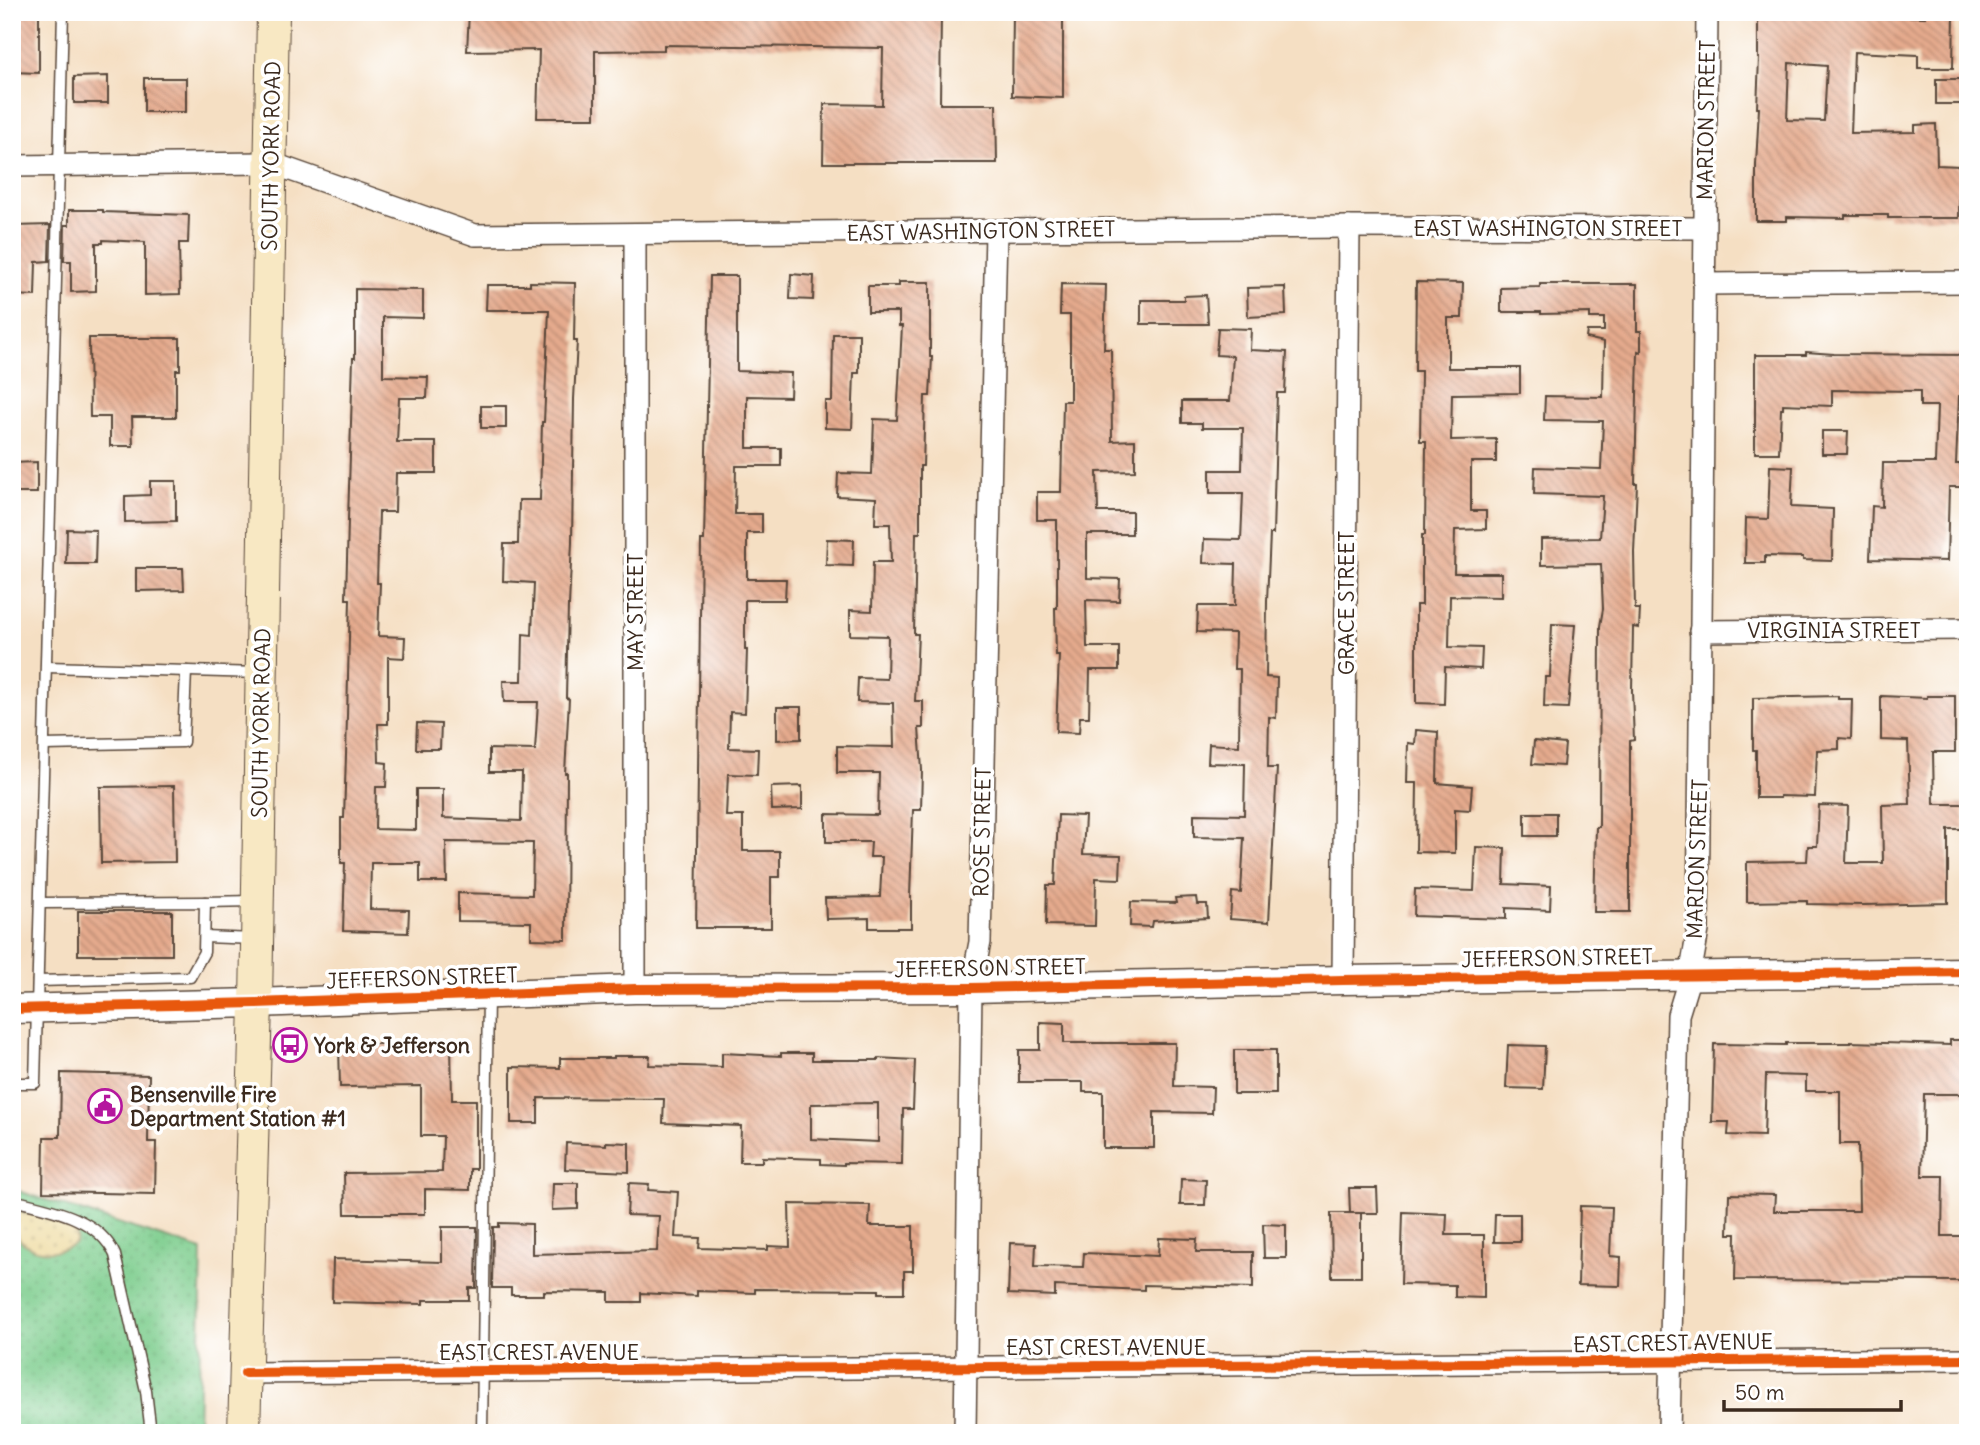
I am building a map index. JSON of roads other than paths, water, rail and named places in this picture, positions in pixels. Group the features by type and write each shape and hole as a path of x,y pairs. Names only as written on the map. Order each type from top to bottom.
{"main road":[{"name":"SOUTH YORK ROAD","path":"244,1433 256,1003 273,12"}],"street":[{"name":"MARION STREET","path":"1669,1433 1678,1015 1690,976 1698,930 1707,12"},
{"name":"EAST WASHINGTON STREET","path":"12,166 271,163 475,235 1349,227 1704,228"},
{"name":"GRACE STREET","path":"1343,980 1349,227"},
{"name":"ROSE STREET","path":"965,1433 971,988 980,942 996,231"},
{"name":"MAY STREET","path":"635,234 635,989"},
{"path":"1704,284 1968,282"},
{"name":"VIRGINIA STREET","path":"1700,631 1968,629"},
{"name":"JEFFERSON STREET","path":"29,999 190,991 256,1003 635,989 971,988 1968,972"},
{"name":"EAST CREST AVENUE","path":"246,1373 1968,1359"}],"lane":[{"path":"12,1083 35,1083 29,999 41,903 63,12"},
{"path":"47,667 262,673"},
{"path":"45,745 183,742 186,671"},
{"path":"41,903 257,901"},
{"path":"190,991 204,952 205,902"},
{"path":"205,937 257,939"},
{"path":"482,1433 488,995"},
{"path":"12,1200 80,1220 103,1237 114,1251 146,1391 151,1433"}],"place":[{"name":"York & Jefferson","path":"290,1045"},
{"name":"Bensenville Fire Department Station #1","path":"105,1106"}]}
